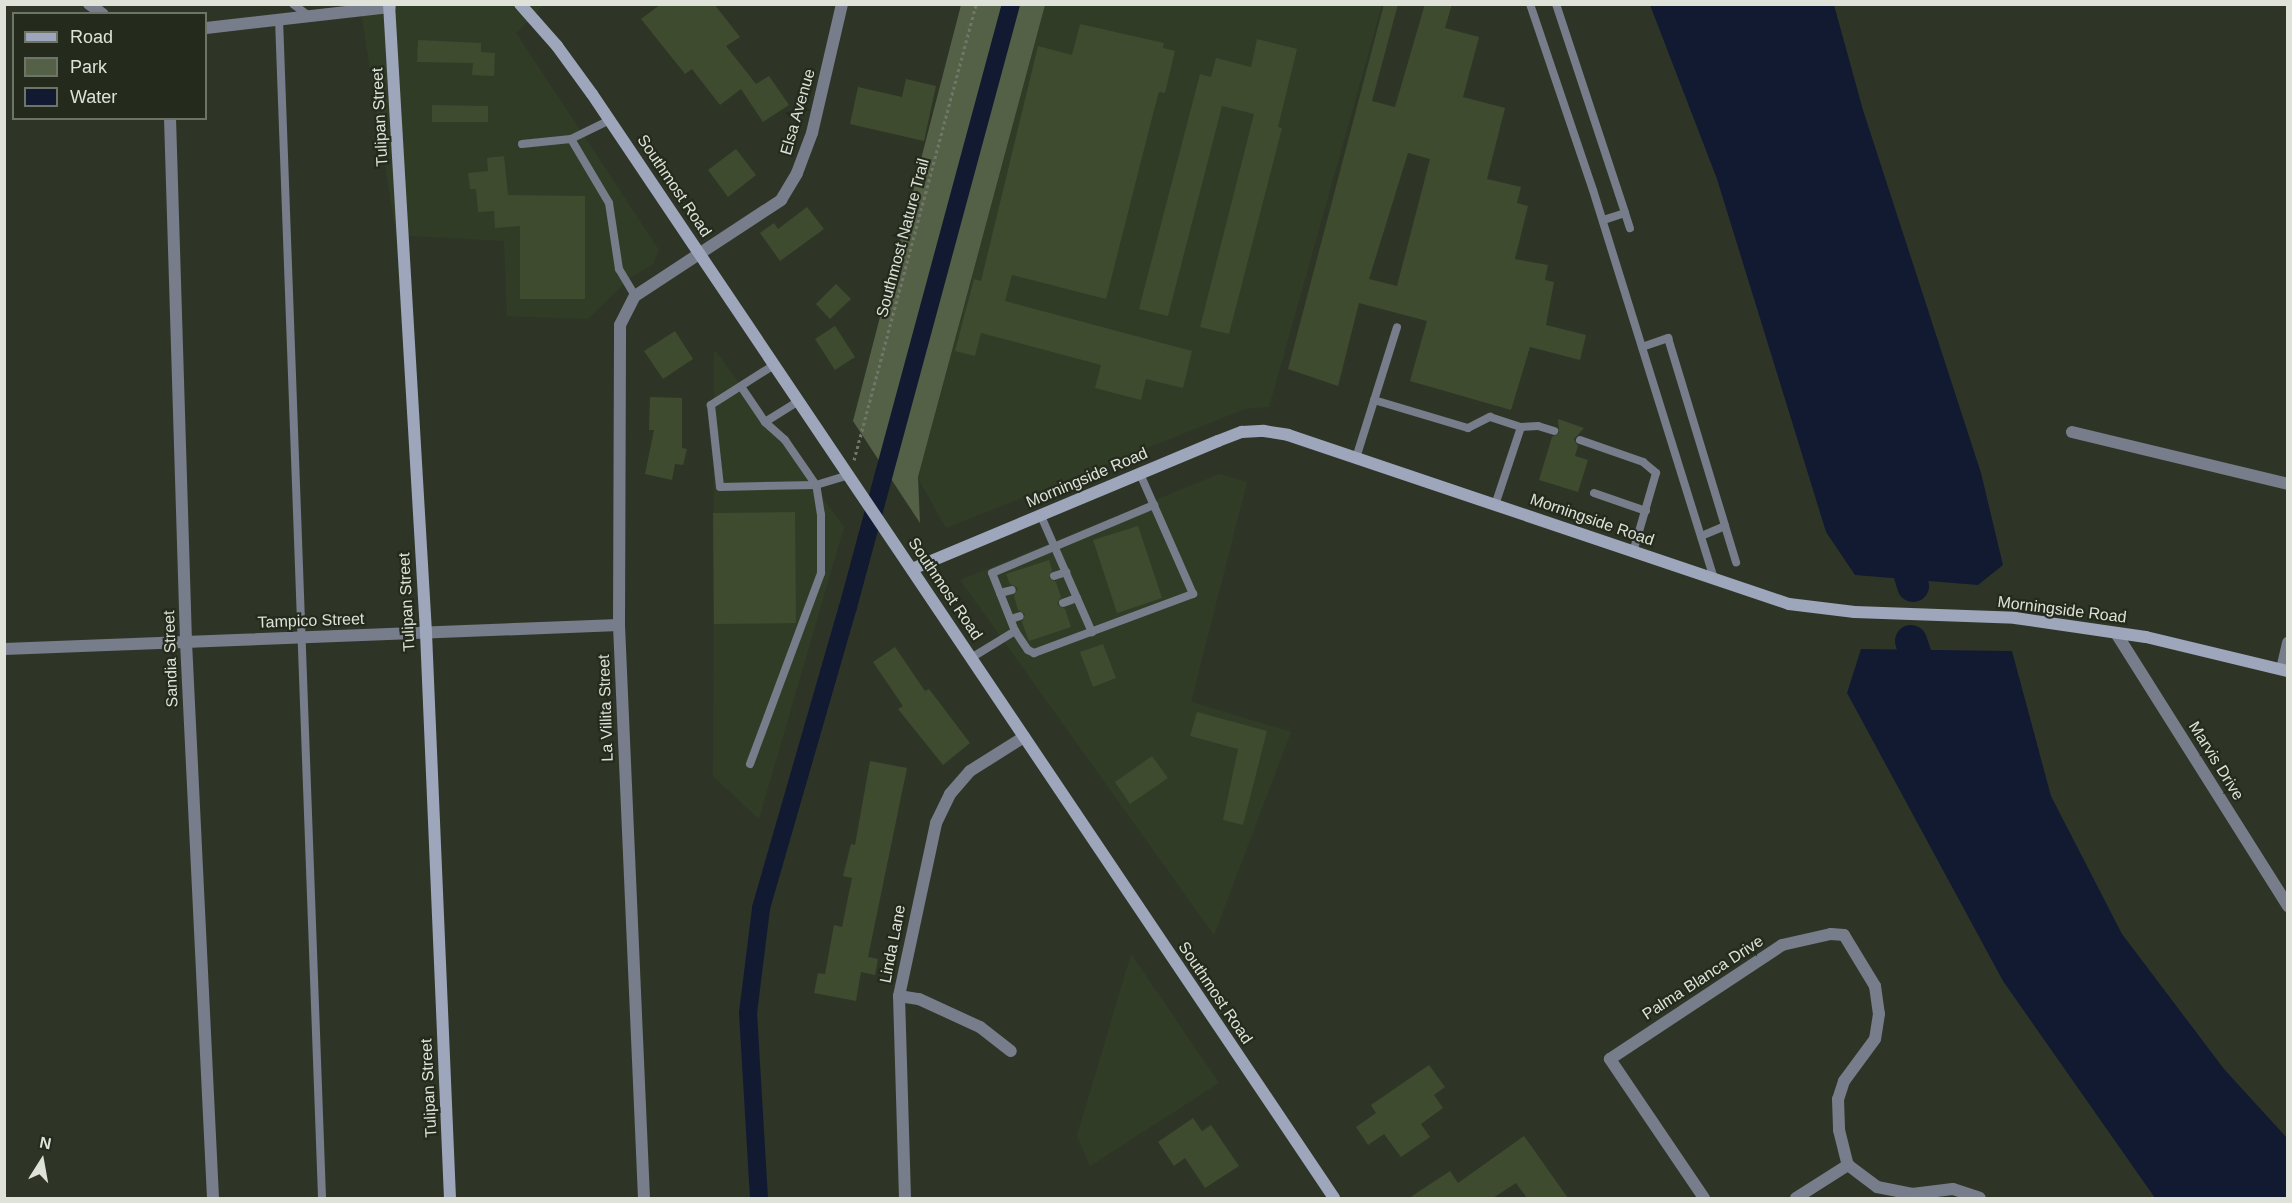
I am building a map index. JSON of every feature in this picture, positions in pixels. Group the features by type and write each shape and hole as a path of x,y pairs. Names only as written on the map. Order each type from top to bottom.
{"street":[{"name":"Southmost Road","path":"520,4 557,46 610,120 1334,1198"},
{"name":"Elsa Avenue","path":"700,254 781,200 797,173 812,133 842,4"},
{"path":"207,28 390,6"},
{"name":"Tulipan Street","path":"390,6 426,633 450,1198"},
{"name":"Sandia Street","path":"170,120 186,642 213,1198"},
{"name":"La Villita Street","path":"644,1198 619,625 620,325 635,296 700,254"},
{"name":"Morningside Road","path":"912,569 1242,432 1264,431 1356,458 1789,604 1821,608 2015,618 2116,633 2285,670"},
{"path":"2072,432 2288,484"},
{"name":"Tampico Street","path":"4,649 619,625"},
{"name":"Marvis Drive","path":"2116,633 2288,906"},
{"path":"2285,670 2288,643"},
{"name":"Linda Lane","path":"904,1198 899,996 936,823 945,804 970,771 1024,737"},
{"name":"Palma Blanca Drive","path":"1704,1198 1610,1059 1782,945 1831,934 1844,934 1875,986 1879,1014 1875,1040 1844,1081 1838,1099 1839,1130 1848,1165"},
{"path":"899,996 919,999 980,1027 1011,1051"},
{"path":"1796,1198 1848,1165 1876,1187 1912,1194 1953,1189 1980,1198"}],"lane":[{"path":"293,4 309,16"},
{"path":"1542,4 1530,6 1603,220 1714,579"},
{"path":"1556,4 1630,228"},
{"path":"279,20 299,638 322,1198"},
{"path":"522,144 571,139 610,120"},
{"path":"571,139 609,203 619,269 635,296"},
{"path":"1603,220 1625,213"},
{"path":"1356,458 1397,327"},
{"path":"1642,347 1668,338 1736,562"},
{"path":"774,365 742,388 711,405 720,487 816,485 848,475"},
{"path":"742,388 765,422 785,440 816,485 821,515 821,573 750,764"},
{"path":"765,422 798,400"},
{"path":"1374,400 1468,428 1490,417 1521,427 1538,426 1554,431"},
{"path":"1496,505 1521,427"},
{"path":"1580,440 1653,467 1656,482 1633,552"},
{"path":"1140,474 1154,505 1193,594 1034,653 1028,650 1016,631 992,573 1154,505"},
{"path":"1594,493 1646,511"},
{"path":"1041,516 1092,632"},
{"path":"1701,536 1725,526"},
{"path":"1054,576 1066,572"},
{"path":"1000,593 1012,590"},
{"path":"1063,603 1077,598"},
{"path":"1011,619 1020,616"},
{"path":"971,658 1016,631"}],"path":[{"name":"Southmost Nature Trail","path":"848,475 864,437 976,4"}],"shaded area":[{"path":"360,5 544,5 516,33 659,250 653,264 630,278 588,319 507,316 504,241 396,235"},
{"path":"1045,5 1382,5 1269,407 1245,409 946,528 918,478"},
{"path":"714,349 844,527 759,819 713,776"},
{"path":"1219,474 1247,482 1191,702 1291,732 1214,935 960,580"},
{"path":"1131,954 1219,1083 1090,1166 1077,1136"}],"green space":[{"path":"961,5 1045,5 918,477 920,523 853,421"}],"water":[{"path":"1650,5 1834,5 1863,110 1981,473 2003,565 1978,585 1855,575 1826,532 1717,179"},
{"path":"1861,649 2012,651 2051,796 2122,934 2224,1069 2287,1138 2287,1198 2155,1198 2003,981 1847,693"}],"building":[{"path":"661,4 714,4 740,37 726,46 756,84 769,76 789,105 763,122 741,89 720,105 692,69 685,74 641,19"},
{"path":"1384,4 1398,4 1372,101 1395,107 1425,4 1452,4 1445,28 1479,37 1463,97 1505,108 1487,179 1521,187 1517,203 1528,206 1515,259 1548,265 1545,280 1554,282 1546,325 1586,335 1580,360 1530,347 1511,410 1410,381 1427,321 1359,303 1338,386 1288,369","holes":["1408,153 1430,159 1397,286 1369,279"]},
{"path":"1080,24 1164,43 1163,48 1175,51 1165,93 1159,92 1106,299 1012,275 1005,301 1192,351 1183,388 1146,379 1141,400 1095,388 1101,365 981,333 975,356 955,351 974,279 981,281 1038,46 1072,55"},
{"path":"1257,39 1297,49 1278,127 1282,128 1229,334 1200,327 1254,114 1222,106 1168,316 1139,309 1200,74 1211,77 1216,58 1251,67"},
{"path":"418,40 481,43 481,52 495,53 494,76 472,75 473,63 417,62"},
{"path":"906,79 936,86 924,141 850,124 858,87 902,97"},
{"path":"432,105 488,106 488,122 432,122"},
{"path":"736,149 756,175 728,197 708,170"},
{"path":"504,156 508,195 585,196 585,299 520,299 520,226 495,228 494,211 478,212 476,189 470,189 468,173 488,171 487,158"},
{"path":"807,207 824,229 780,261 760,233 774,223 778,229"},
{"path":"836,284 851,299 830,319 816,304"},
{"path":"835,326 855,357 835,370 815,339"},
{"path":"675,331 693,359 663,379 644,351"},
{"path":"650,397 682,398 682,448 687,449 683,465 675,464 672,480 645,474 654,430 649,430"},
{"path":"1558,419 1584,428 1574,439 1578,446 1575,456 1588,460 1578,492 1539,480 1552,437 1559,433"},
{"path":"795,512 796,623 714,624 713,513"},
{"path":"1138,526 1162,598 1117,613 1093,540"},
{"path":"1049,560 1052,570 1049,578 1056,582 1061,597 1057,604 1065,609 1071,627 1029,641 1022,622 1025,614 1018,610 1014,596 1018,588 1010,584 1006,574"},
{"path":"1103,644 1116,678 1093,687 1080,652"},
{"path":"895,647 925,691 929,689 970,743 943,765 898,709 903,706 873,662"},
{"path":"1197,712 1267,731 1243,825 1223,820 1238,749 1190,736"},
{"path":"1152,756 1168,778 1130,804 1115,782"},
{"path":"870,761 907,768 868,957 878,959 875,975 861,972 856,1001 814,993 818,973 825,974 834,925 842,927 852,878 843,876 851,844 855,845"},
{"path":"1429,1065 1445,1087 1434,1095 1443,1108 1421,1124 1430,1137 1401,1157 1384,1134 1368,1145 1356,1127 1376,1113 1371,1105"},
{"path":"1193,1118 1202,1131 1211,1125 1239,1166 1205,1188 1185,1158 1174,1166 1158,1142"},
{"path":"1524,1136 1568,1198 1527,1198 1516,1183 1493,1198 1409,1198 1450,1171 1458,1183"}],"waterway":[{"path":"759,1198 748,1013 761,908 848,607 1011,4"},
{"path":"1899,538 1913,586"},
{"path":"1911,641 1928,691"}]}
